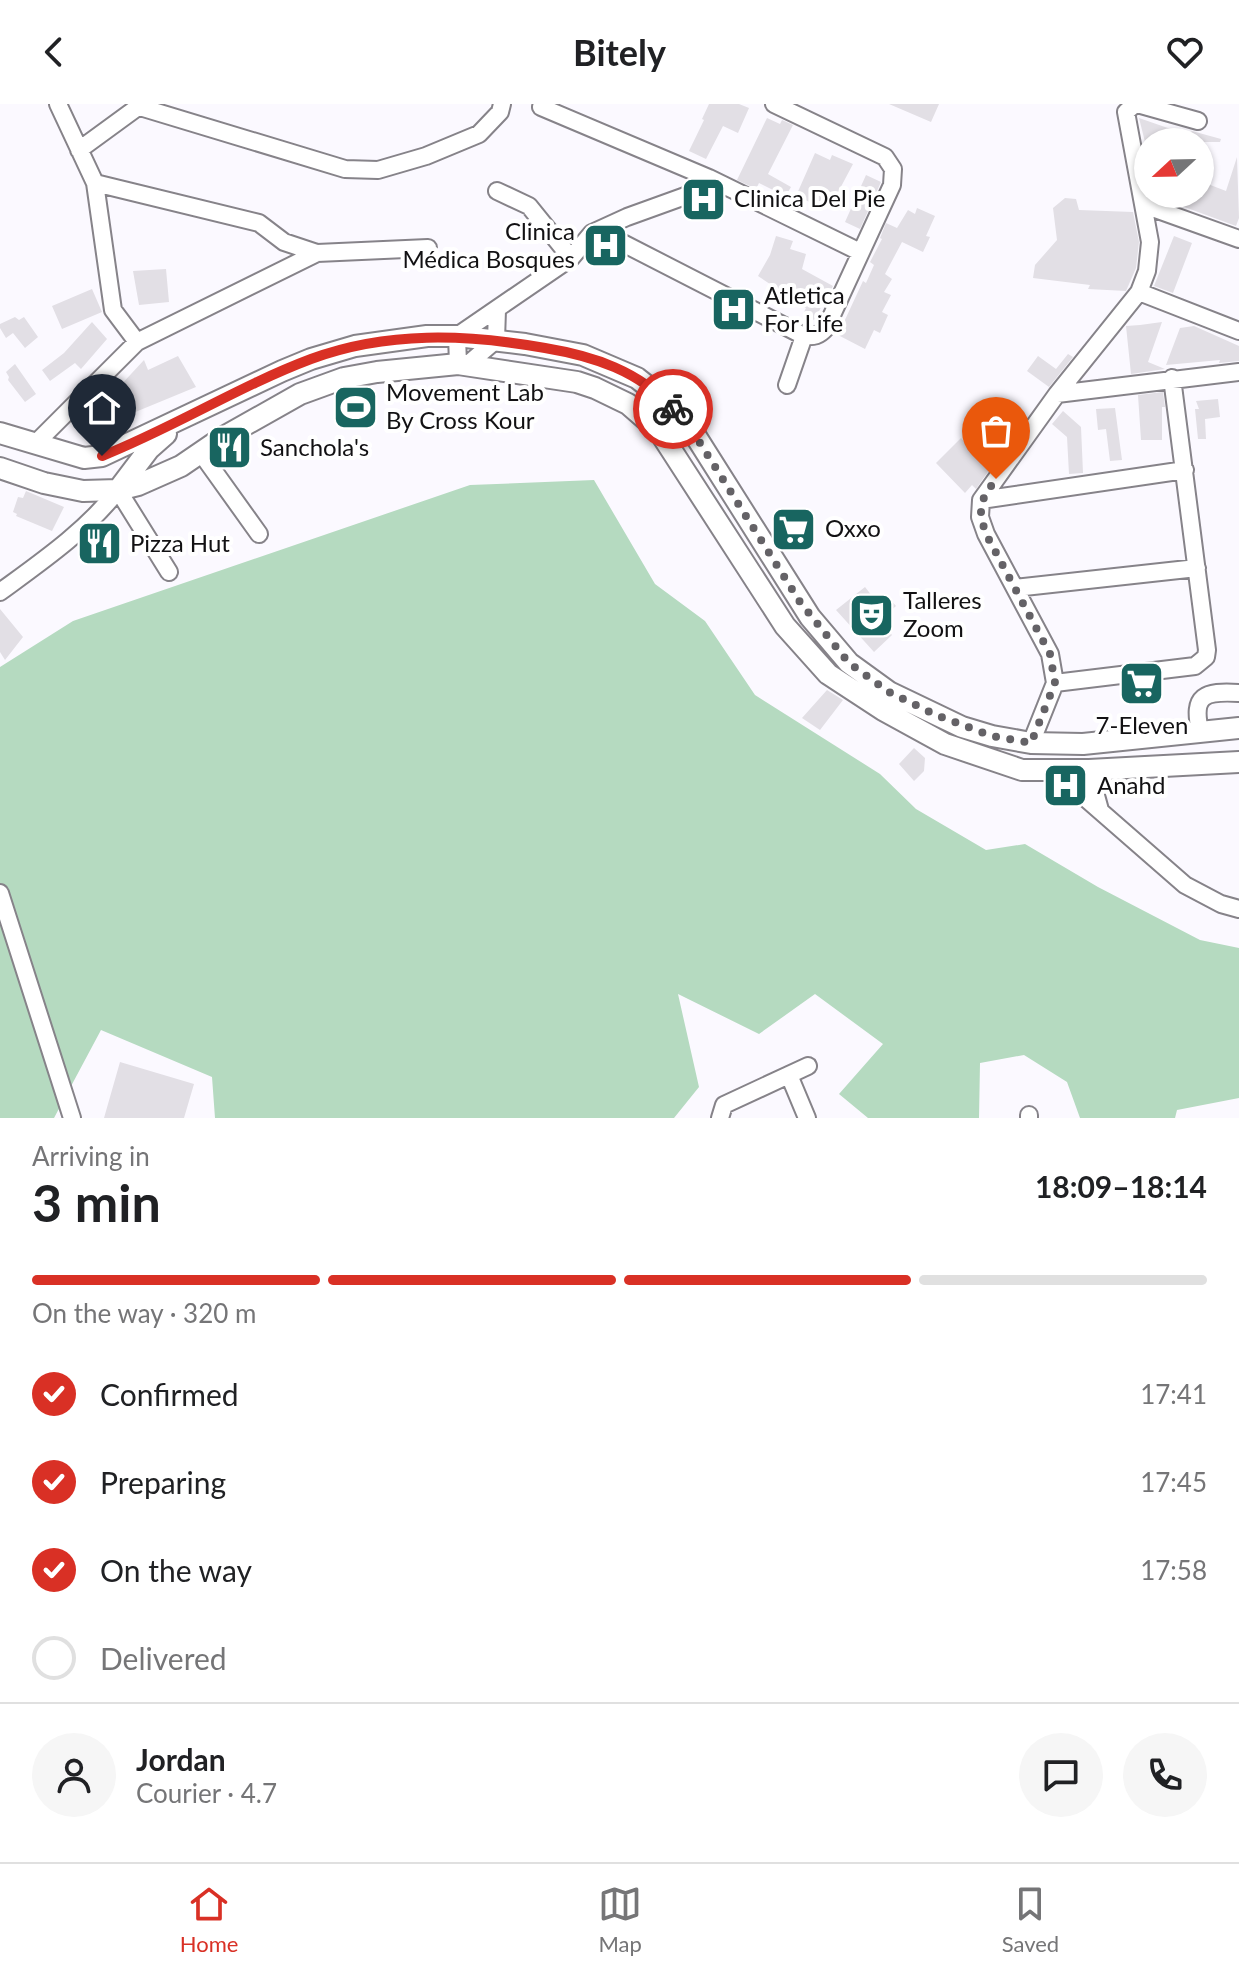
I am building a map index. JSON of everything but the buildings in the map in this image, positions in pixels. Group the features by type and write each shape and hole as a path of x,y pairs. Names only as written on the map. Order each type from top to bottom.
{"main road":[{"path":"0,433 67,454 93,458 116,451 282,371 337,351 407,339 457,336 583,355 618,368 652,387 695,435 800,602 849,663 889,692 962,727 1031,743 1072,744 1239,728"},
{"path":"499,340 492,354 501,368"},
{"path":"0,468 66,488 97,492 118,490 166,474 271,409 318,386 344,378 462,364 577,382 595,388 643,415 659,431 779,617 828,674 907,724 945,744 1022,770 1089,770 1239,762"},
{"path":"118,490 149,449 181,420"},
{"path":"761,588 777,590 784,585 786,577"},
{"path":"779,617 779,604 784,600 800,602"},
{"path":"1182,765 1177,761 1175,748 1192,733"},
{"path":"1150,767 1161,752 1157,737"}],"street":[{"path":"58,104 95,183 113,310 137,342"},
{"path":"79,150 141,106 345,169 378,170 426,156 479,134 500,112 502,104"},
{"path":"777,105 885,157 893,169 892,185 826,328 812,335 787,385"},
{"path":"1134,157 1126,118 1128,108 1141,105 1198,121"},
{"path":"541,107 709,178 860,252"},
{"path":"497,310 499,340 462,364 457,336 571,258 592,233 699,191 709,178"},
{"path":"95,183 259,223 284,242 317,253 428,248"},
{"path":"497,191 529,206 571,258"},
{"path":"1031,743 1055,683 1050,654 986,534 980,517 981,500 1057,394 1139,292 1147,271 1150,242 1144,208"},
{"path":"1152,208 1239,239"},
{"path":"592,233 607,235 812,335"},
{"path":"36,443 137,342 317,253"},
{"path":"1139,292 1239,331"},
{"path":"1057,394 1239,372"},
{"path":"1055,683 1195,666 1202,662 1207,650 1172,378"},
{"path":"201,453 259,534"},
{"path":"981,500 1185,470"},
{"path":"0,592 102,510 118,490 169,572"},
{"path":"1015,588 1197,568"},
{"path":"1192,733 1198,701 1203,696 1239,693"},
{"path":"1052,769 1185,885 1221,904 1239,909"},
{"path":"1089,770 1100,810"},
{"path":"0,893 72,1117"},
{"path":"720,1118 724,1105 808,1066"},
{"path":"789,1075 807,1118"}],"green space":[{"path":"594,480 655,584 705,621 755,695 880,774 916,809 986,850 1025,844 1098,887 1200,940 1239,948 1239,1098 1177,1110 1175,1118 1080,1118 1067,1082 1024,1055 980,1063 979,1118 868,1118 839,1094 883,1044 815,994 759,1034 678,994 699,1087 674,1118 215,1118 212,1077 101,1030 54,1118 0,1118 0,667 73,621 470,485"}],"way so far":[{"path":"673,409 695,435 800,602 849,663 889,692 962,727 1031,743 1055,683 1050,654 980,517 981,500 996,479"}],"place":[{"name":"Clinica Del Pie","path":"703,199"},
{"name":"Clinica Médica Bosques","path":"606,246"},
{"name":"Atletica For Life","path":"733,310"},
{"name":"Movement Lab By Cross Kour","path":"355,407"},
{"name":"Sanchola's","path":"229,448"},
{"name":"Oxxo","path":"794,529"},
{"name":"Pizza Hut","path":"99,544"},
{"name":"Talleres Zoom","path":"872,615"},
{"name":"7-Eleven","path":"1142,684"},
{"name":"Anahd","path":"1066,786"}],"route":[{"path":"102,456 311,359 355,346 427,336 496,340 583,355 618,368 652,387 673,409"}]}
